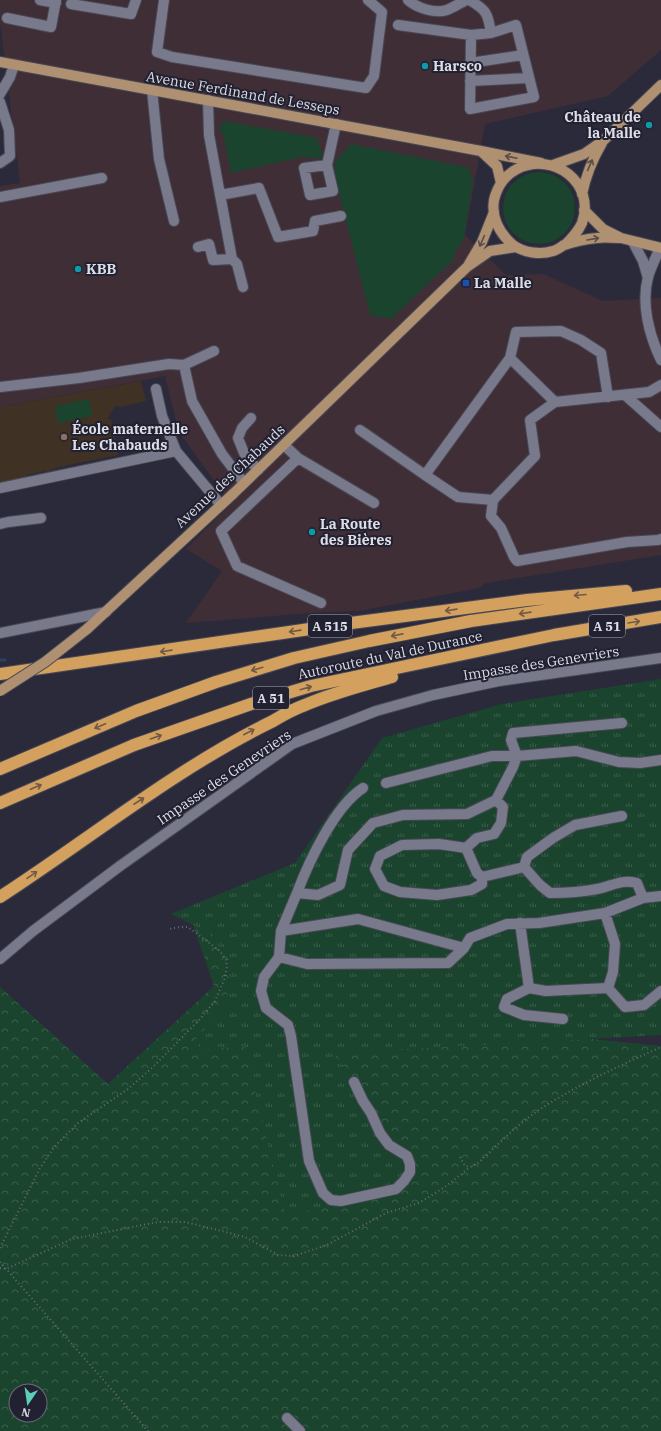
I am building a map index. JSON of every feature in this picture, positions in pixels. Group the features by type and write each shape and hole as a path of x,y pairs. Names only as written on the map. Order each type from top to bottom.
{"highway":[{"name":"A 515","path":"0,674 351,623 527,600 661,588"},
{"name":"Autoroute du Val de Durance","path":"0,769 136,711 216,682 294,658 369,641 471,621 661,594"},
{"name":"Autoroute du Val de Durance","path":"0,803 134,745 251,704 310,686 554,635 661,617"},
{"path":"0,897 129,806 186,769 244,735 305,705 362,685 554,635"}],"main road":[{"name":"Avenue Ferdinand de Lesseps","path":"0,62 541,163"},
{"path":"553,165 584,154 604,140 661,85"},
{"path":"565,245 575,235 582,223 584,210 582,194 587,172 593,158 604,140"},
{"path":"481,151 497,166 501,183"},
{"path":"582,194 575,181 565,172 553,165 541,163 526,165 512,172 501,183 496,192 494,212 497,226 505,238 516,247 528,252 541,253 554,251 565,245 596,238 621,238"},
{"path":"584,210 603,229 621,238 660,248"},
{"name":"Avenue des Chabauds","path":"467,267 482,242 494,212"},
{"name":"Avenue des Chabauds","path":"0,691 45,662 106,612 258,470 467,267 490,251 516,247"}],"street":[{"path":"7,18 51,27 56,2 40,0"},
{"path":"71,4 131,14 136,0"},
{"path":"164,0 157,52 172,57 366,88 374,76 382,12 368,0"},
{"path":"408,0 424,10 445,10 468,0 480,6 489,17 491,34"},
{"path":"398,25 471,35 491,34 516,25 534,97 470,109 471,35"},
{"path":"470,63 524,55"},
{"path":"0,94 10,77 14,65"},
{"path":"470,81 529,78"},
{"path":"152,90 159,159 174,221"},
{"path":"208,100 209,135 220,195 232,259 237,264 243,287"},
{"path":"0,102 9,130 10,156 0,163"},
{"path":"326,165 336,124"},
{"path":"0,197 102,178"},
{"path":"220,195 259,188 278,237 313,231 315,221 341,216"},
{"path":"633,242 643,261 648,278"},
{"path":"198,247 209,244 213,260 232,259"},
{"path":"660,248 648,278 646,318 656,350 661,360"},
{"path":"424,474 510,358 516,332 560,331 581,340 601,353 608,397"},
{"path":"0,386 79,378 169,364 184,365 214,351"},
{"path":"510,358 555,402"},
{"path":"184,365 192,402 222,454 244,483"},
{"path":"661,385 649,392 555,402 530,420 535,456 493,500 492,516 501,528 517,561 627,542 661,539"},
{"path":"156,389 162,416 176,451 221,505"},
{"path":"625,395 661,427"},
{"path":"251,418 242,428 238,438 244,453 258,470"},
{"path":"360,430 458,496 493,500"},
{"path":"284,445 298,458 374,503"},
{"path":"0,488 176,451"},
{"path":"298,458 221,531 237,566 321,603"},
{"path":"0,524 41,518"},
{"path":"0,633 106,612"},
{"name":"Impasse des Genevriers","path":"0,959 33,931 120,866 292,744 376,711 433,695 499,682 661,658"},
{"path":"297,893 318,895 340,886 348,850 373,823 403,815 467,814 496,800 517,756 511,740 513,733 622,723"},
{"path":"386,783 492,756 517,756 576,751 619,762 661,760"},
{"path":"354,1082 380,1133 389,1145 407,1156 410,1164 410,1172 396,1189 340,1201 331,1200 323,1193 308,1161 291,1036 288,1025 266,1008 261,991 264,977 279,957 281,931 307,868 338,814 355,793 363,788"},
{"path":"466,848 477,838 494,834 501,823 504,807 496,800"},
{"path":"524,867 527,857 553,838 575,825 622,816"},
{"path":"466,848 439,844 402,845 380,856 375,869 384,886 400,892 438,895 471,890 482,884 482,877"},
{"path":"466,848 477,873 482,877"},
{"path":"482,877 524,867"},
{"path":"524,867 550,894 572,893 599,889 626,881 637,883 643,898"},
{"path":"279,957 307,964 448,963 464,948 470,938 507,924 539,923 605,913 643,898 661,897"},
{"path":"605,913 615,944 613,972 608,988"},
{"path":"281,931 358,919 464,948"},
{"path":"520,923 529,988"},
{"path":"563,1019 524,1015 504,1007 507,999 529,988 546,990 608,988 626,1007 644,1004 661,991"},
{"path":"287,1418 300,1431"}],"path":[{"path":"0,1248 40,1168 55,1146 78,1123 128,1089 154,1067 216,1001 224,980 227,967 226,960 220,951 188,927 168,929"},
{"path":"0,1268 6,1269 72,1239 158,1222 186,1222 245,1237 278,1255 294,1256 327,1245 386,1213 419,1203 445,1187 470,1167 477,1164 512,1132 538,1111 615,1068 661,1047"},
{"path":"460,1158 465,1166 470,1167"},
{"path":"0,1262 148,1431"}],"shaded area":[{"path":"0,0 661,0 661,50 608,96 485,124 465,235 506,275 543,274 603,301 661,298 661,555 486,583 479,588 359,611 324,612 186,623 222,571 186,549 231,504 179,432 165,376 0,407 0,186 20,183 0,22"},
{"name":"École maternelle Les Chabauds","path":"141,381 146,401 120,407 116,405 107,419 111,419 118,455 59,467 47,472 45,471 27,475 26,478 0,484 0,407"}],"green space":[{"path":"224,121 317,138 324,159 302,157 231,173 223,132 218,131"},
{"path":"351,144 467,167 473,180 464,238 454,254 454,259 391,319 370,315 335,178 335,162"},
{"path":"532,172 546,172 553,174 565,182 573,194 575,208 573,222 565,234 553,242 546,244 532,244 525,242 513,234 505,222 503,215 503,201 505,194 513,182 525,174"},
{"path":"89,399 92,416 58,423 55,406"},
{"path":"661,679 661,1035 334,1053 414,1179 286,1217 244,1046 201,1050 196,1038 226,1007 231,962 209,933 171,914 295,863 382,738 502,704"},
{"path":"253,880 295,990 521,1032 661,1046 661,1431 0,1431 0,987 108,1084 214,986 188,910"}],"waterway":[{"path":"0,660 5,660"}],"place":[{"name":"Harsco","path":"425,66"},
{"name":"Château de la Malle","path":"649,125"},
{"name":"KBB","path":"78,269"},
{"name":"La Malle","path":"466,283"},
{"name":"École maternelle Les Chabauds","path":"64,437"},
{"name":"La Route des Bières","path":"312,532"}]}
